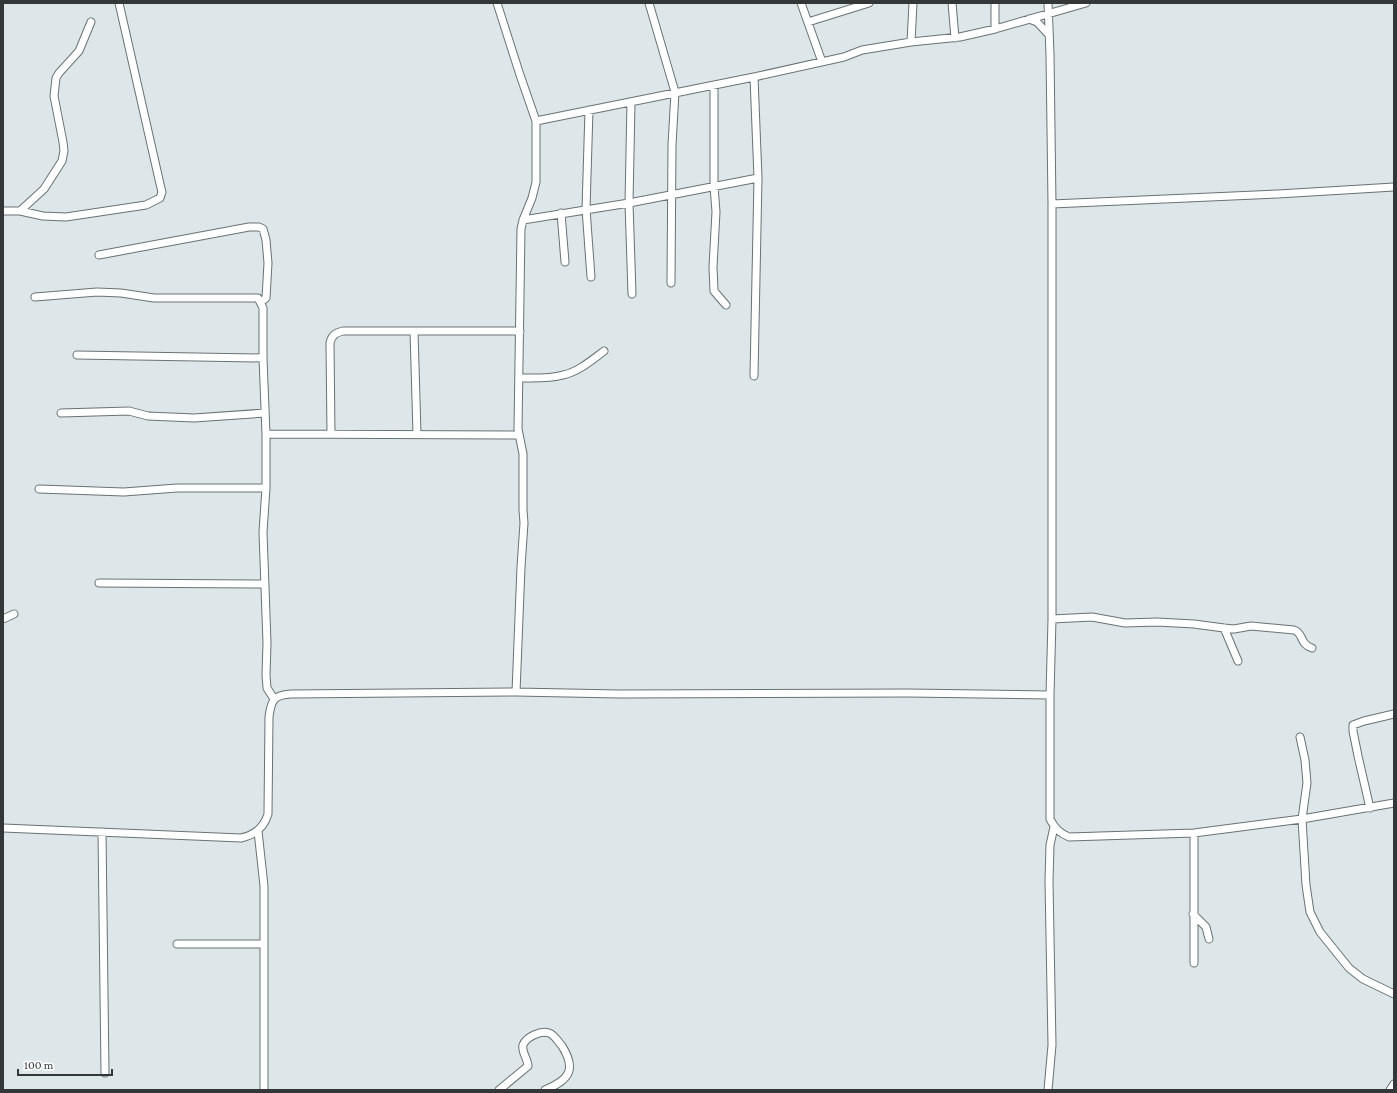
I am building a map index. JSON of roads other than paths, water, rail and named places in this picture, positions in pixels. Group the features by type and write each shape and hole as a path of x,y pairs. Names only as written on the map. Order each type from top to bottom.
{"street":[{"path":"3,211 20,211 43,216 66,217 146,205 160,198 162,192 119,3"},
{"path":"497,3 536,121 536,182 521,229 519,435 523,454 524,523 516,692"},
{"path":"649,3 674,92 671,283"},
{"path":"801,3 822,62"},
{"path":"808,22 869,3"},
{"path":"911,42 913,3"},
{"path":"952,3 955,38"},
{"path":"995,3 995,29"},
{"path":"1048,3 1052,204 1052,619 1050,695 1050,819 1054,827 1059,832 1070,837 1194,833 1302,819 1394,803"},
{"path":"536,121 754,77 844,57 862,50 911,42 955,38 1048,15 1086,3"},
{"path":"1028,19 1037,22 1049,35"},
{"path":"20,211 44,189 62,161 64,151 63,142 54,96 56,78 79,51 91,22"},
{"path":"754,77 758,178 754,376"},
{"path":"714,85 714,186 716,212 713,267 714,291 726,305"},
{"path":"630,102 632,294"},
{"path":"589,110 586,209 591,277"},
{"path":"523,220 758,178"},
{"path":"1052,204 1278,194 1394,187"},
{"path":"561,214 565,262"},
{"path":"99,255 249,227 259,227 263,229 266,240 268,264 266,298 261,302"},
{"path":"35,297 97,292 121,293 154,298 254,297 258,298 261,302 263,308 266,434 266,488 263,532 267,688 274,699"},
{"path":"331,434 330,343 336,333 343,331 520,331"},
{"path":"414,331 417,434"},
{"path":"519,378 564,375 582,367 604,351"},
{"path":"77,355 263,358"},
{"path":"61,413 129,411 148,416 194,418 265,413"},
{"path":"266,434 519,435"},
{"path":"39,489 124,492 177,488 266,488"},
{"path":"98,583 264,584"},
{"path":"3,619 14,614"},
{"path":"1052,619 1092,617 1125,623 1157,622 1194,624 1234,629 1251,626 1294,630 1299,633 1304,643 1312,648"},
{"path":"1224,628 1238,661"},
{"path":"3,828 241,838 250,836 266,823 268,814 269,717 274,699 282,695 516,692 619,694 908,693 1050,695"},
{"path":"1370,808 1353,731 1353,725 1364,720 1394,714"},
{"path":"1300,737 1305,760 1307,783 1302,819 1306,885 1310,912 1323,937 1349,968 1363,979 1394,994"},
{"path":"1048,1090 1052,1045 1049,881 1050,845 1054,827"},
{"path":"258,831 264,886 264,1090"},
{"path":"102,832 105,1073"},
{"path":"1194,833 1194,962"},
{"path":"1193,914 1206,927 1209,939"},
{"path":"177,944 263,944"},
{"path":"499,1090 528,1066 523,1044 528,1039 544,1032 550,1033 560,1044 569,1061 570,1069 562,1082 545,1090"},
{"path":"1390,1090 1394,1084"}]}
